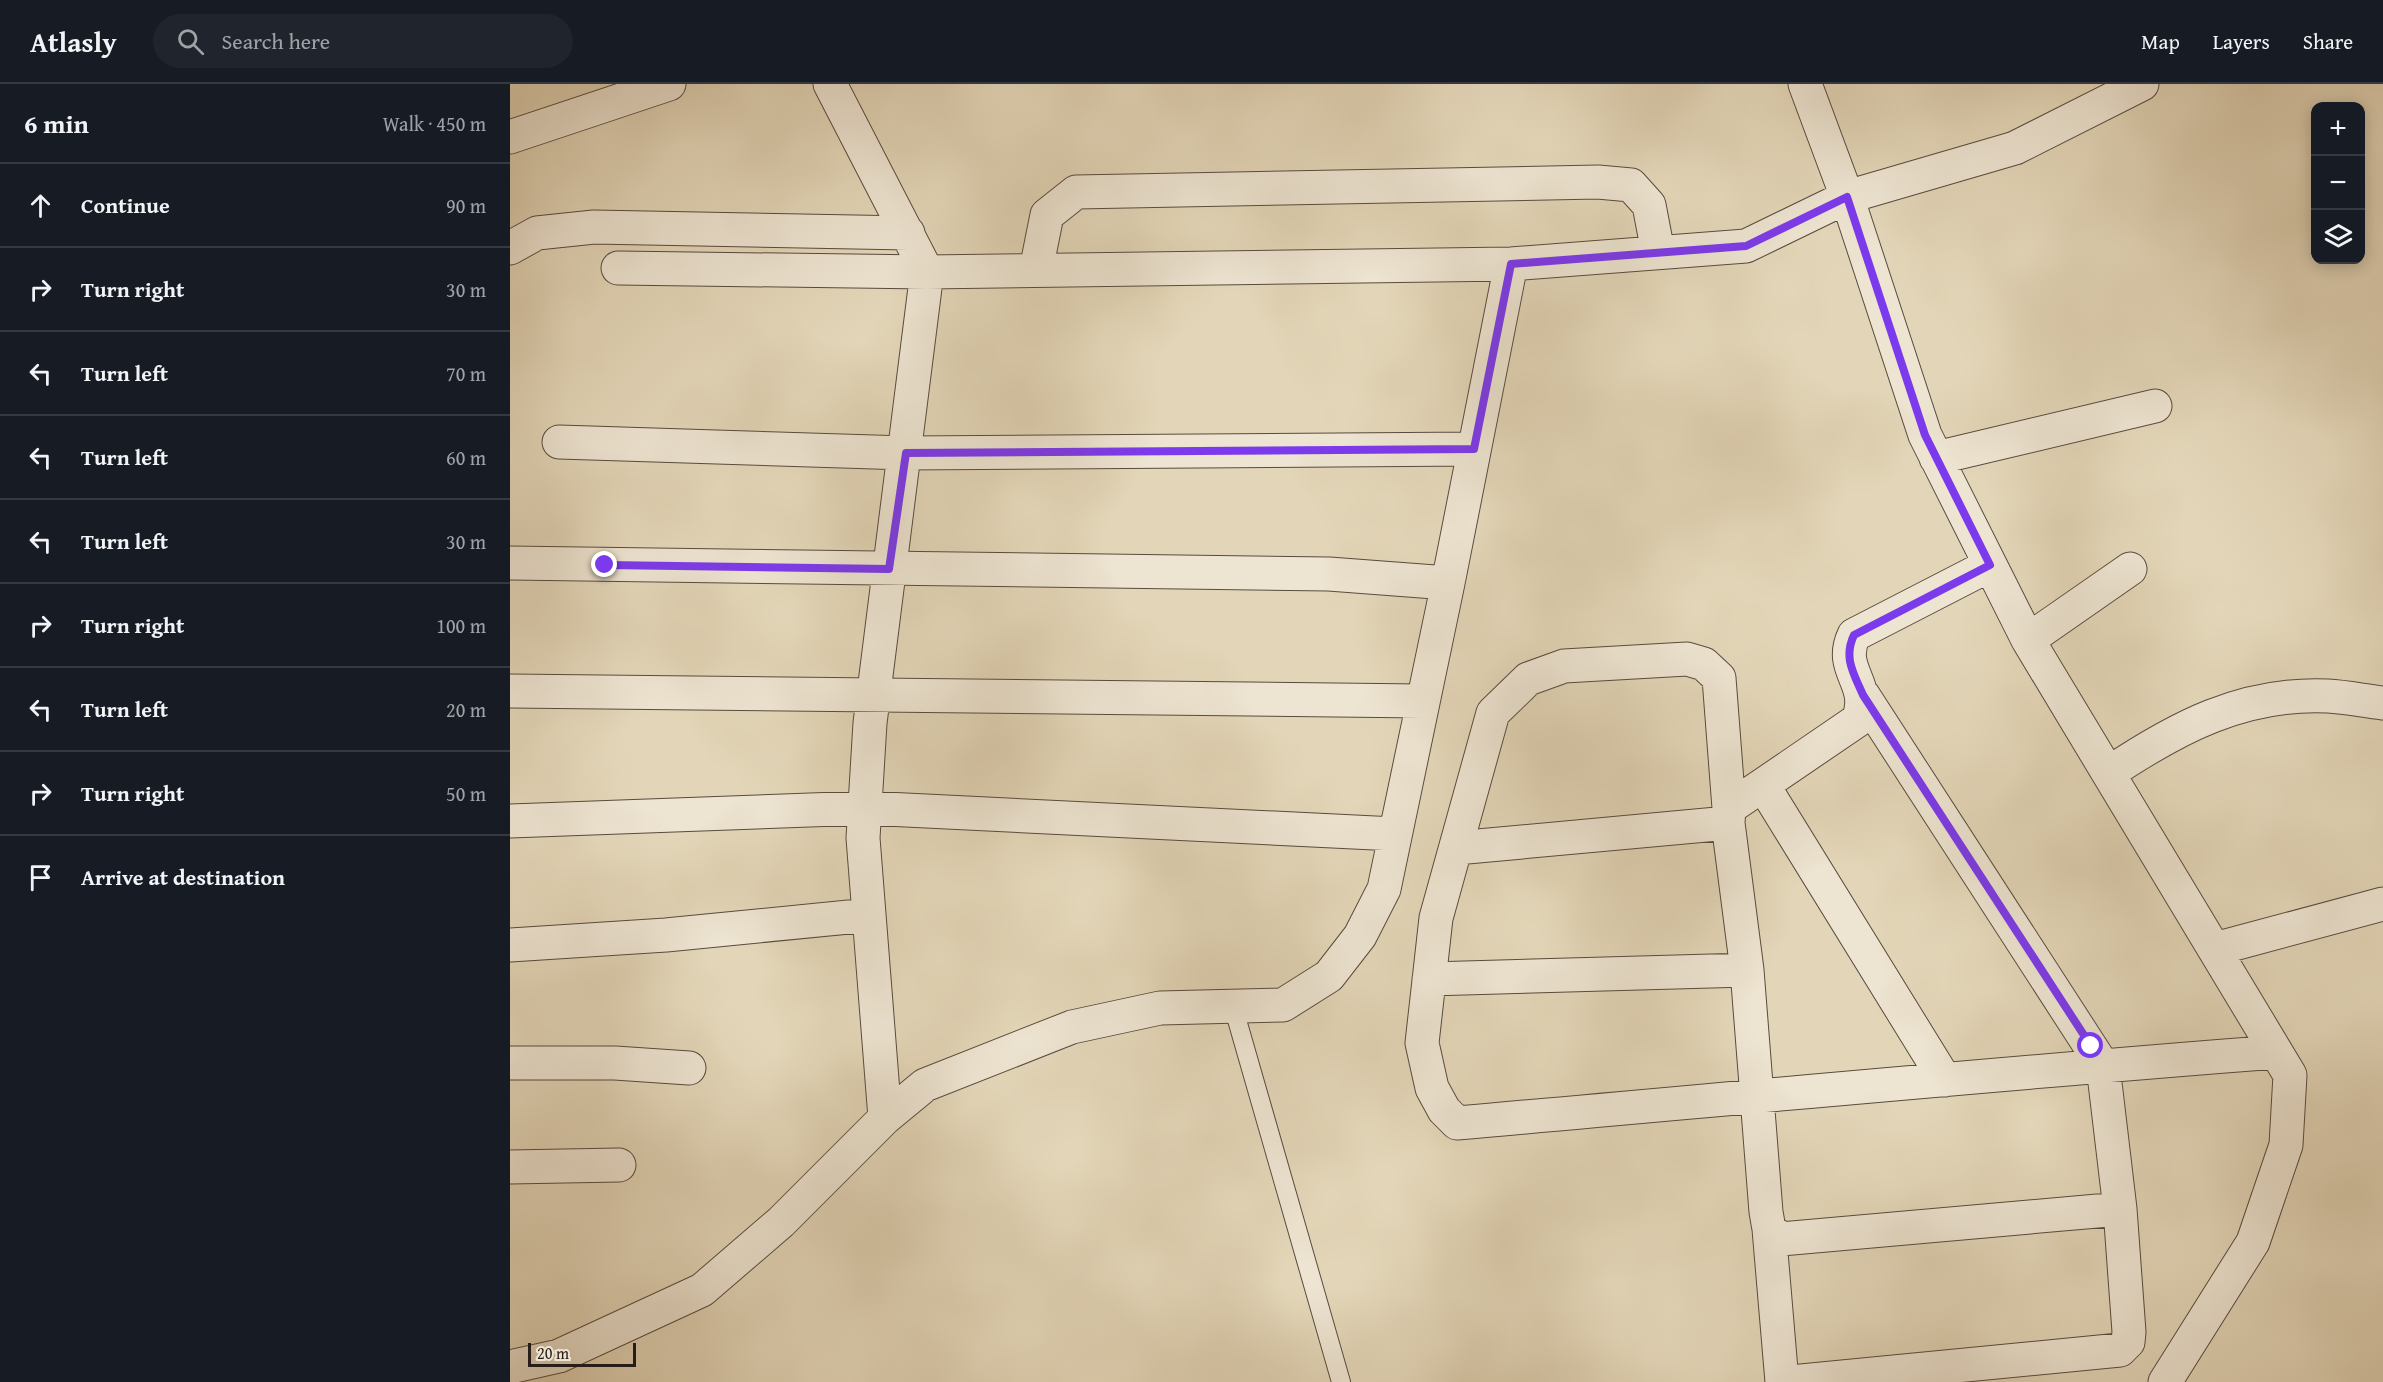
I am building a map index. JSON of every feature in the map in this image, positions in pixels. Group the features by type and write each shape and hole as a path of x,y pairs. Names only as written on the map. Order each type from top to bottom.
{"street":[{"path":"510,137 669,84"},
{"path":"830,84 927,272 874,694 862,838 885,1118"},
{"path":"1805,84 1847,197 1925,435 1936,458 2028,640 2290,1075 2286,1145 2253,1242 2165,1382"},
{"path":"618,268 927,272 1511,264 1746,246 1847,197 2015,148 2127,88"},
{"path":"1036,270 1047,215 1076,192 1598,182 1630,186 1649,205 1658,252"},
{"path":"510,248 537,233 594,227 908,233"},
{"path":"510,1367 559,1356 702,1290 781,1222 885,1118 925,1085 1072,1027 1160,1008 1282,1005 1329,976 1360,936 1384,889 1511,264"},
{"path":"1936,458 2155,406"},
{"path":"559,442 906,453 1474,449"},
{"path":"510,563 1329,574 1448,583"},
{"path":"1791,1382 1918,1376 2120,1350 2128,1342 2120,1209 2103,1066 1863,695 1849,665 1848,647 1854,635 1990,565"},
{"path":"2028,640 2130,569"},
{"path":"1782,1382 1757,1097 1747,970 1728,816 1719,678 1704,664 1687,659 1665,658 1564,666 1528,679 1492,713 1436,918 1422,1043 1432,1088 1444,1110 1457,1123 1757,1097 2103,1066 2276,1052"},
{"path":"510,691 1422,701"},
{"path":"1456,849 1728,816 1763,785 1858,720 1863,695"},
{"path":"2109,773 2158,741 2214,713 2267,700 2326,696 2383,703"},
{"path":"1763,785 1945,1080"},
{"path":"510,821 865,808 1395,834"},
{"path":"2215,950 2383,904"},
{"path":"510,945 666,934 869,915"},
{"path":"1429,979 1747,970"},
{"path":"510,1063 615,1064 689,1068"},
{"path":"510,1167 619,1165"},
{"path":"1769,1229 1781,1239 2120,1209"}],"lane":[{"path":"1233,1006 1341,1382"}],"route":[{"path":"605,565 889,569 906,453 1474,449 1511,264 1746,246 1847,197 1925,435 1990,565 1854,635 1848,647 1849,665 1863,695 2091,1046"}]}
